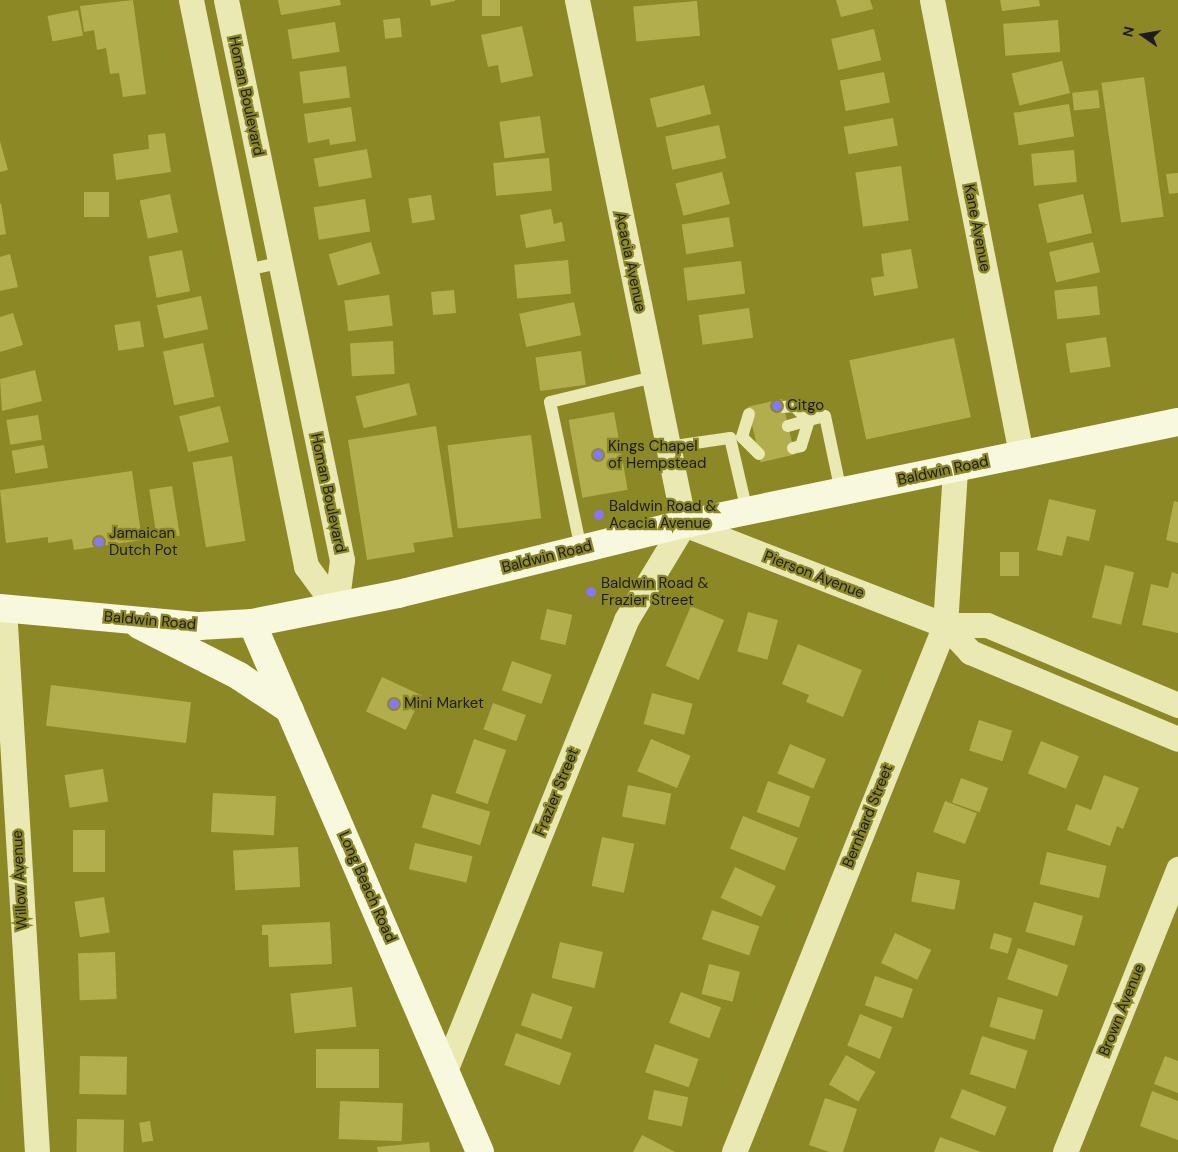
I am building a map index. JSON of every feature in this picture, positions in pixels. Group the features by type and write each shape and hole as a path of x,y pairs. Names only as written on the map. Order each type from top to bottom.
{"main road":[{"name":"Baldwin Road","path":"2,608 199,626 252,623 336,607 684,524 1178,422"},
{"path":"127,619 239,676 290,710"},
{"name":"Long Beach Road","path":"252,623 446,1068 480,1152"}],"street":[{"path":"191,0 306,566 336,607"},
{"name":"Homan Boulevard","path":"226,0 342,560 336,607"},
{"name":"Acacia Avenue","path":"577,0 684,524"},
{"name":"Kane Avenue","path":"932,0 1021,455"},
{"name":"Bernhard Street","path":"734,1152 945,626 955,469"},
{"name":"Pierson Avenue","path":"684,524 945,626 987,624 1178,705"},
{"name":"Frazier Street","path":"446,1068 626,620 684,524"},
{"name":"Willow Avenue","path":"2,608 37,1152"},
{"name":"Pierson Avenue","path":"945,626 970,652 1178,739"},
{"name":"Brown Avenue","path":"1065,1152 1178,869"}],"lane":[{"path":"246,270 280,263"},
{"path":"581,549 550,402 653,377"},
{"path":"783,407 794,406 808,420"},
{"path":"748,512 742,436 749,414"},
{"path":"788,426 825,416 841,492"},
{"path":"794,448 801,446 808,420"},
{"path":"668,447 742,436"},
{"path":"742,436 759,454"}],"building":[{"path":"133,0 146,94 123,97 119,73 110,74 106,48 97,50 94,30 84,32 80,6"},
{"path":"278,0 340,0 341,5 281,15"},
{"path":"430,0 455,0 455,1 431,6"},
{"path":"482,0 500,0 500,16 482,16"},
{"path":"836,0 870,0 873,9 841,17"},
{"path":"1000,0 1039,0 1040,6 1002,11"},
{"path":"697,1 700,36 636,41 633,7"},
{"path":"78,10 83,36 53,41 48,16"},
{"path":"400,18 402,37 385,39 383,20"},
{"path":"1058,20 1060,52 1005,56 1003,24"},
{"path":"335,22 340,52 292,59 288,30"},
{"path":"522,26 533,76 501,83 498,65 488,67 481,35"},
{"path":"874,29 881,60 838,70 831,39"},
{"path":"1062,61 1070,93 1020,106 1012,74"},
{"path":"346,66 350,98 303,103 299,72"},
{"path":"884,72 890,102 846,111 840,81"},
{"path":"1144,77 1164,217 1121,223 1101,83"},
{"path":"704,85 711,114 657,128 650,99"},
{"path":"1098,90 1100,108 1074,111 1072,93"},
{"path":"1069,104 1074,137 1019,145 1014,113"},
{"path":"351,107 356,141 330,145 329,139 308,143 304,114"},
{"path":"540,116 545,153 505,158 499,122"},
{"path":"893,118 898,146 849,154 844,127"},
{"path":"719,125 726,158 672,170 665,136"},
{"path":"165,133 171,172 116,180 113,154 149,149 148,135"},
{"path":"0,141 8,170 0,172"},
{"path":"367,149 372,178 319,187 314,158"},
{"path":"1074,150 1077,182 1034,186 1031,154"},
{"path":"549,158 552,191 496,196 493,163"},
{"path":"901,166 909,220 863,227 855,172"},
{"path":"722,172 730,204 683,216 675,184"},
{"path":"1178,173 1178,193 1169,194 1166,174"},
{"path":"84,192 109,192 109,217 84,217"},
{"path":"170,194 178,232 148,239 140,200"},
{"path":"1083,194 1092,233 1047,243 1038,204"},
{"path":"431,195 435,220 412,223 408,199"},
{"path":"365,199 370,232 319,240 314,207"},
{"path":"0,204 6,234 0,235"},
{"path":"551,209 554,224 562,222 565,241 526,248 520,215"},
{"path":"729,217 734,247 686,254 682,225"},
{"path":"371,242 380,274 338,286 329,254"},
{"path":"1093,242 1100,272 1056,282 1049,252"},
{"path":"911,249 918,288 874,296 871,278 884,276 881,254"},
{"path":"182,250 190,291 157,298 149,256"},
{"path":"10,254 18,287 0,291 0,257"},
{"path":"568,260 571,294 517,299 514,265"},
{"path":"741,261 745,294 687,301 683,268"},
{"path":"1097,286 1100,315 1057,319 1054,290"},
{"path":"454,290 456,313 433,315 431,292"},
{"path":"389,295 393,326 348,331 344,300"},
{"path":"201,296 208,329 164,339 157,305"},
{"path":"574,302 581,335 526,347 519,314"},
{"path":"749,308 753,338 703,345 698,315"},
{"path":"13,313 23,345 0,352 0,317"},
{"path":"140,321 144,347 118,351 114,325"},
{"path":"1106,337 1111,367 1070,373 1066,343"},
{"path":"954,338 971,417 866,439 849,360"},
{"path":"393,341 395,374 352,376 350,343"},
{"path":"203,343 214,397 174,405 163,352"},
{"path":"581,351 586,385 540,391 535,357"},
{"path":"35,370 42,401 2,411 0,379"},
{"path":"409,383 417,415 364,428 356,396"},
{"path":"782,399 795,455 761,462 748,407"},
{"path":"220,406 229,442 188,452 179,416"},
{"name":"Kings Chapel of Hempstead","path":"614,412 628,490 582,498 569,420"},
{"path":"38,415 42,440 10,445 6,420"},
{"path":"436,426 453,537 413,543 415,552 367,560 348,440"},
{"path":"531,435 541,518 458,529 448,445"},
{"path":"44,445 48,468 15,473 12,451"},
{"path":"232,456 245,541 206,547 192,462"},
{"path":"132,471 142,540 74,550 72,539 48,543 48,537 6,543 0,490"},
{"path":"172,486 180,535 157,539 149,490"},
{"path":"1049,499 1096,510 1089,541 1067,536 1062,556 1037,550"},
{"path":"1174,501 1178,502 1178,543 1166,540"},
{"path":"1000,552 1019,552 1019,576 1000,576"},
{"path":"1105,565 1134,572 1121,625 1092,617"},
{"path":"1172,572 1178,574 1178,633 1142,625 1151,584 1168,588"},
{"path":"691,606 724,620 699,680 666,666"},
{"path":"547,609 572,615 565,645 540,639"},
{"path":"748,612 778,620 767,660 737,652"},
{"path":"798,644 862,670 843,717 806,702 809,695 782,684"},
{"path":"512,661 552,675 542,704 502,690"},
{"name":"Mini Market","path":"382,677 422,696 406,730 366,711"},
{"path":"51,685 191,702 186,743 46,726"},
{"path":"652,693 693,704 684,735 644,724"},
{"path":"493,703 526,715 516,741 483,729"},
{"path":"979,720 1012,731 1002,761 969,750"},
{"path":"474,739 506,750 488,804 455,793"},
{"path":"651,739 691,756 677,788 637,771"},
{"path":"1041,741 1079,756 1066,789 1028,773"},
{"path":"790,744 826,759 813,789 777,773"},
{"path":"103,769 108,802 70,808 64,775"},
{"path":"1104,775 1139,788 1123,829 1117,826 1110,846 1067,830 1076,804 1091,810"},
{"path":"961,778 988,788 979,812 952,802"},
{"path":"768,781 810,796 799,827 757,812"},
{"path":"628,785 671,793 665,825 622,816"},
{"path":"213,793 276,796 274,835 211,832"},
{"path":"432,794 490,812 480,845 422,827"},
{"path":"945,801 977,813 965,844 933,832"},
{"path":"743,816 798,838 785,871 730,848"},
{"path":"73,830 105,830 105,872 73,872"},
{"path":"602,837 634,844 624,893 592,886"},
{"path":"415,843 472,856 466,883 409,869"},
{"path":"298,847 300,887 235,890 233,850"},
{"path":"1047,852 1106,866 1099,898 1040,884"},
{"path":"735,867 776,886 761,917 721,898"},
{"path":"917,872 960,880 954,910 911,901"},
{"path":"104,897 110,933 80,937 74,902"},
{"path":"1034,902 1083,916 1074,946 1025,932"},
{"path":"712,910 759,926 749,956 702,939"},
{"path":"330,922 332,964 269,967 268,935 262,935 262,925"},
{"path":"895,933 931,950 917,980 881,963"},
{"path":"994,933 1012,938 1008,954 990,948"},
{"path":"560,942 603,952 595,988 552,978"},
{"path":"1018,948 1068,965 1057,996 1007,979"},
{"path":"115,952 117,999 80,1000 78,953"},
{"path":"709,964 740,972 733,1002 702,994"},
{"path":"875,976 913,989 903,1018 865,1005"},
{"path":"352,987 356,1027 295,1033 290,993"},
{"path":"681,992 721,1007 709,1038 669,1023"},
{"path":"532,993 573,1007 562,1039 521,1025"},
{"path":"998,997 1043,1010 1035,1040 989,1027"},
{"path":"860,1014 892,1027 880,1059 847,1046"},
{"path":"516,1033 571,1053 560,1085 504,1065"},
{"path":"982,1036 1028,1051 1015,1089 970,1074"},
{"path":"655,1044 698,1059 689,1087 645,1072"},
{"path":"316,1049 379,1049 379,1088 316,1088"},
{"path":"846,1055 875,1072 858,1101 829,1084"},
{"path":"80,1056 127,1057 126,1095 79,1094"},
{"path":"1165,1056 1178,1061 1178,1093 1154,1084"},
{"path":"962,1089 1007,1107 995,1136 950,1118"},
{"path":"654,1090 688,1097 682,1127 648,1119"},
{"path":"1152,1091 1178,1101 1178,1140 1140,1126"},
{"path":"825,1098 857,1109 843,1152 829,1152 809,1145"},
{"path":"340,1101 403,1103 402,1141 339,1139"},
{"path":"77,1119 124,1120 123,1152 76,1152"},
{"path":"150,1121 153,1141 142,1142 139,1123"},
{"path":"642,1135 675,1152 633,1152"},
{"path":"940,1137 981,1152 934,1152"},
{"path":"429,1142 430,1152 378,1152 377,1147"}],"place":[{"name":"Citgo","path":"777,406"},
{"name":"Kings Chapel of Hempstead","path":"598,455"},
{"name":"Baldwin Road & Acacia Avenue","path":"599,515"},
{"name":"Jamaican Dutch Pot","path":"99,542"},
{"name":"Baldwin Road & Frazier Street","path":"591,592"},
{"name":"Mini Market","path":"394,704"}]}
